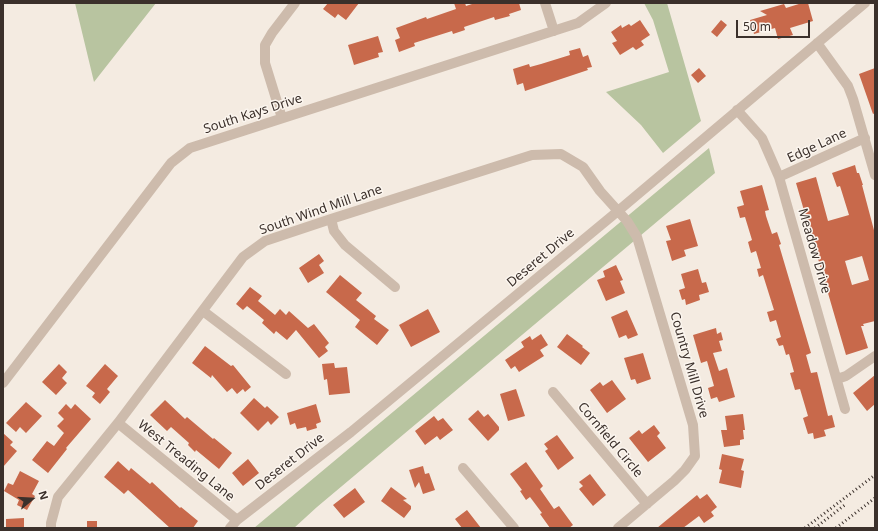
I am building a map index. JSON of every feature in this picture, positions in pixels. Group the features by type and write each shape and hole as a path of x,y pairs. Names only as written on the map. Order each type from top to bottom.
{"street":[{"path":"282,118 264,63 265,46 272,33 294,3"},
{"path":"545,3 554,31"},
{"name":"South Kays Drive","path":"3,383 171,163 190,148 578,23 606,3"},
{"name":"Deseret Drive","path":"230,528 237,520 351,432 618,211 865,3"},
{"path":"817,43 848,86 875,175"},
{"name":"Meadow Drive","path":"737,110 762,138 779,177 845,409"},
{"name":"Edge Lane","path":"779,177 865,138"},
{"name":"South Wind Mill Lane","path":"51,528 58,497 118,423 243,257 265,241 532,154 561,154 583,167 618,211"},
{"name":"Country Mill Drive","path":"618,211 627,221 637,237 693,425 695,456 685,470 674,481 618,528"},
{"path":"331,219 334,231 345,245 395,287"},
{"path":"203,311 286,374"},
{"path":"837,379 846,376 875,356"},
{"name":"Cornfield Circle","path":"553,392 647,504"},
{"name":"West Treading Lane","path":"118,423 237,520"},
{"path":"463,468 514,528"}],"green space":[{"path":"75,3 156,3 94,82"},
{"path":"644,3 667,3 701,121 663,153 641,125 606,92 669,72 653,20"},
{"path":"709,148 715,173 317,507 294,528 254,528"}],"building":[{"path":"328,3 359,3 346,20 338,14 335,18 323,9"},
{"path":"454,3 465,3 466,6 475,3 519,3 521,10 509,14 510,16 495,20 494,17 464,27 465,30 453,34 452,31 414,43 415,46 399,52 395,40 400,38 396,28 426,17 427,19 456,9"},
{"path":"802,3 808,3 813,21 790,28 793,35 778,39 775,28 754,34 750,20 767,15 760,11 784,4 786,8"},
{"path":"640,20 650,35 641,41 644,45 636,50 633,47 620,55 612,43 617,41 611,32 621,25 622,28 629,24 631,26"},
{"path":"721,20 727,25 717,37 711,32"},
{"path":"378,36 383,52 378,53 379,57 354,65 348,45"},
{"path":"580,48 583,57 588,55 592,67 587,68 588,70 525,91 523,83 517,85 513,69 529,64 530,67 570,55 569,51"},
{"path":"699,68 706,76 698,83 691,75"},
{"path":"875,68 875,113 873,114 859,74"},
{"path":"855,165 863,185 875,234 875,321 863,324 864,326 861,326 868,348 846,355 796,183 816,177 828,221 849,215 840,186 837,187 832,173","holes":["862,256 869,280 852,285 845,261"]},
{"path":"762,185 769,210 765,211 766,216 772,234 777,232 781,244 779,245 811,353 806,355 811,373 817,372 828,416 832,415 835,427 824,430 826,436 814,439 813,433 808,434 803,418 808,416 800,389 795,390 790,373 794,372 789,354 786,355 783,345 779,346 776,339 781,337 776,320 770,322 767,312 774,310 763,275 759,277 757,269 761,268 756,251 751,253 748,242 752,240 745,217 740,218 737,207 744,205 740,191"},
{"path":"690,219 698,246 684,250 686,256 672,261 666,241 671,240 666,226"},
{"path":"319,254 324,261 319,265 324,273 308,283 299,268"},
{"path":"616,265 623,280 620,281 625,293 606,301 597,280 605,277 603,271"},
{"path":"698,269 702,283 706,282 709,292 699,295 700,300 686,305 685,299 682,300 679,290 685,288 681,274"},
{"path":"340,275 362,293 356,300 376,316 374,319 389,330 377,345 355,327 360,320 326,292"},
{"path":"250,287 262,296 258,301 275,315 280,309 286,315 289,311 308,328 314,324 329,343 325,347 328,351 319,358 296,330 287,340 276,331 274,334 262,323 264,320 247,306 243,310 236,304"},
{"path":"428,309 440,332 411,347 399,325"},
{"path":"627,310 638,335 628,339 626,335 619,338 611,317"},
{"path":"716,328 717,334 721,332 723,340 719,341 722,351 713,353 719,371 727,368 735,397 719,402 717,397 711,399 708,388 714,386 707,361 701,363 693,335"},
{"path":"541,334 548,345 540,350 544,356 519,372 515,366 511,369 505,360 524,347 521,342 530,336 532,340"},
{"path":"567,334 590,353 581,365 557,347"},
{"path":"205,346 231,366 233,365 251,387 245,392 243,389 237,394 232,388 227,392 212,375 211,378 192,363"},
{"path":"643,353 651,379 637,384 635,379 631,380 624,358"},
{"path":"334,363 335,368 347,367 350,393 329,395 327,379 324,380 322,364"},
{"path":"59,364 67,372 62,378 67,383 56,395 42,382"},
{"path":"105,364 118,376 107,389 110,392 100,404 92,397 95,393 86,386"},
{"path":"875,375 875,404 867,411 853,393"},
{"path":"612,380 626,399 607,413 590,390 600,382 603,386"},
{"path":"516,389 525,416 508,421 500,394"},
{"path":"254,398 265,408 267,406 279,417 271,425 268,421 258,431 240,413"},
{"path":"165,400 185,419 187,417 232,453 219,469 196,450 195,452 188,445 189,443 171,427 167,431 150,415"},
{"path":"26,402 42,416 26,433 20,427 16,432 6,423"},
{"path":"66,404 71,409 75,404 91,419 66,448 67,449 48,473 32,460 47,441 54,446 64,433 57,426 64,419 58,413"},
{"path":"316,404 321,422 316,424 317,428 307,431 306,427 297,429 295,423 290,425 287,413"},
{"path":"478,410 484,417 488,414 499,427 499,430 488,441 468,419"},
{"path":"743,414 745,430 743,430 744,439 740,440 740,445 724,447 721,430 727,430 725,416"},
{"path":"434,416 438,421 443,418 453,430 440,440 437,436 425,445 415,431"},
{"path":"654,425 660,433 657,436 666,448 648,462 629,438 639,430 642,434"},
{"path":"3,433 13,442 10,445 17,451 3,467"},
{"path":"557,435 574,458 558,470 545,451 548,449 544,444"},
{"path":"722,454 744,459 741,470 744,471 741,488 719,483 722,470 719,469"},
{"path":"248,459 259,473 243,486 232,473"},
{"path":"118,461 129,471 131,468 150,484 152,482 180,508 181,507 198,521 193,528 170,528 128,490 124,494 104,477"},
{"path":"526,462 543,486 540,489 554,509 559,506 573,525 569,528 550,528 540,514 542,513 530,497 526,500 520,491 522,490 510,474"},
{"path":"423,466 425,474 429,473 435,490 423,494 419,482 415,488 409,470"},
{"path":"20,471 39,481 32,494 35,496 27,510 17,505 19,500 4,491 8,483 13,485"},
{"path":"590,474 606,495 593,506 579,489 583,486 579,482"},
{"path":"391,487 407,499 403,500 411,506 411,509 404,518 381,501"},
{"path":"355,488 365,502 344,518 333,505"},
{"path":"707,494 717,507 711,512 714,516 704,523 699,516 683,528 657,528 697,495 700,499"},
{"path":"467,510 481,528 462,528 455,519"},
{"path":"24,518 24,528 6,528 6,519"},
{"path":"87,521 97,521 97,528 87,528"}],"railway":[{"path":"805,528 875,475"},
{"path":"836,528 875,498"},
{"path":"815,528 846,504"}]}
